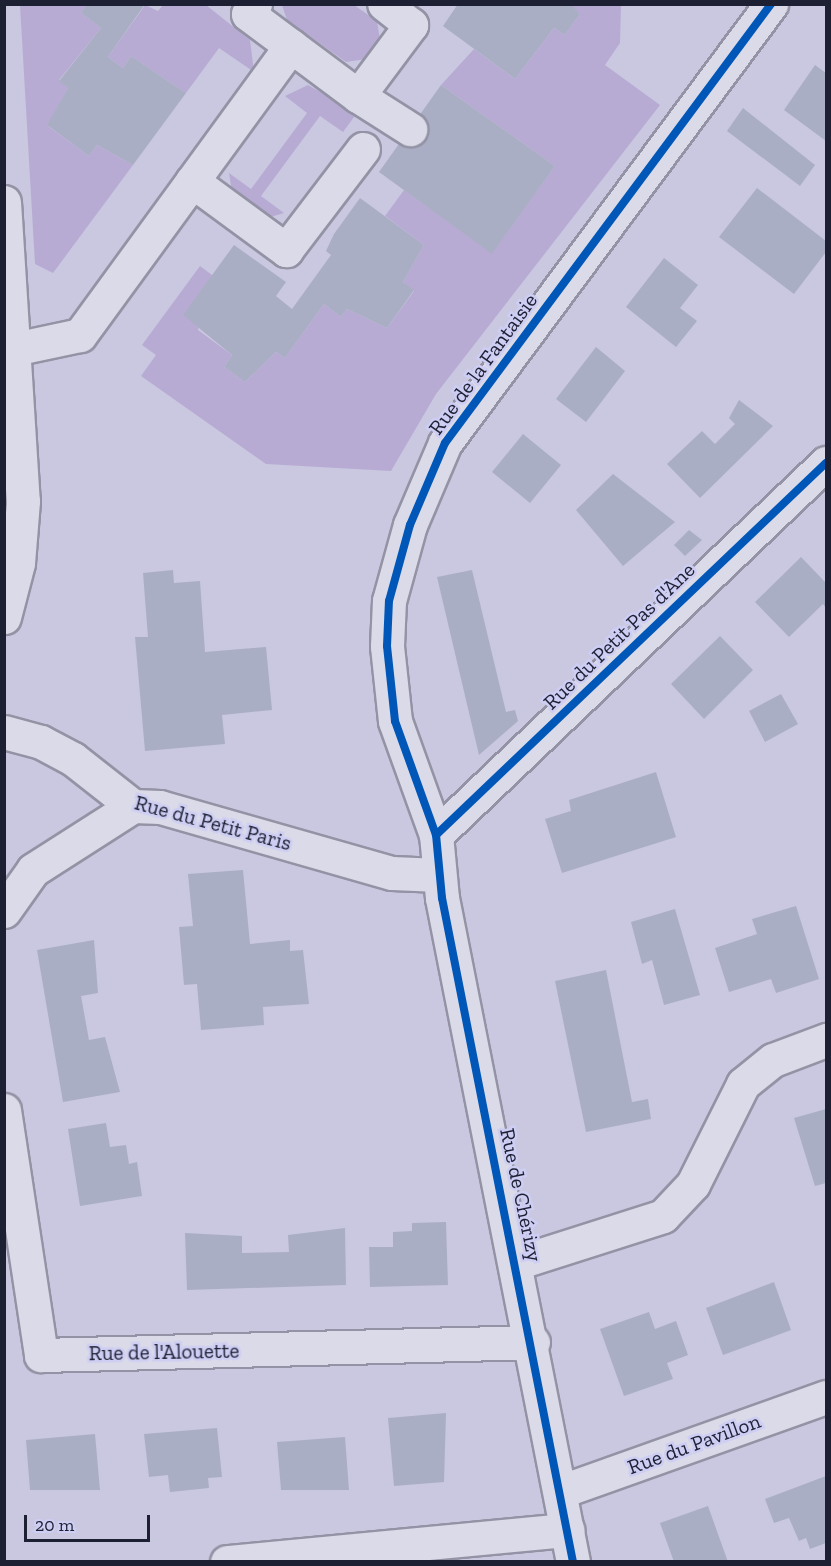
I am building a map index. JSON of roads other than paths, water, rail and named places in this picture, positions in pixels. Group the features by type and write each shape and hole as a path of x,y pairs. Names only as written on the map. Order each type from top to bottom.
{"street":[{"path":"255,4 248,14 358,96 410,129"},
{"path":"358,96 411,25 384,4"},
{"name":"Rue de la Fantaisie","path":"436,835 399,740 387,646 398,560 424,487 473,403 605,233 771,4"},
{"path":"14,349 80,335 291,46"},
{"path":"192,181 286,250 363,149"},
{"path":"4,202 23,512 18,563 4,617"},
{"name":"Rue du Petit Pas d'Ane","path":"436,835 826,463"},
{"name":"Rue du Petit Paris","path":"5,725 73,759 133,806 160,807 392,873 439,875"},
{"path":"4,911 33,870 133,806"},
{"name":"Rue de Chérizy","path":"436,835 439,875 516,1263 534,1342 573,1562"},
{"path":"516,1263 663,1216 693,1184 743,1084 773,1060 826,1040"},
{"name":"Rue de l'Alouette","path":"4,1110 40,1354 534,1342"},
{"name":"Rue du Pavillon","path":"562,1491 826,1397"},
{"path":"227,1562 568,1530"}]}
